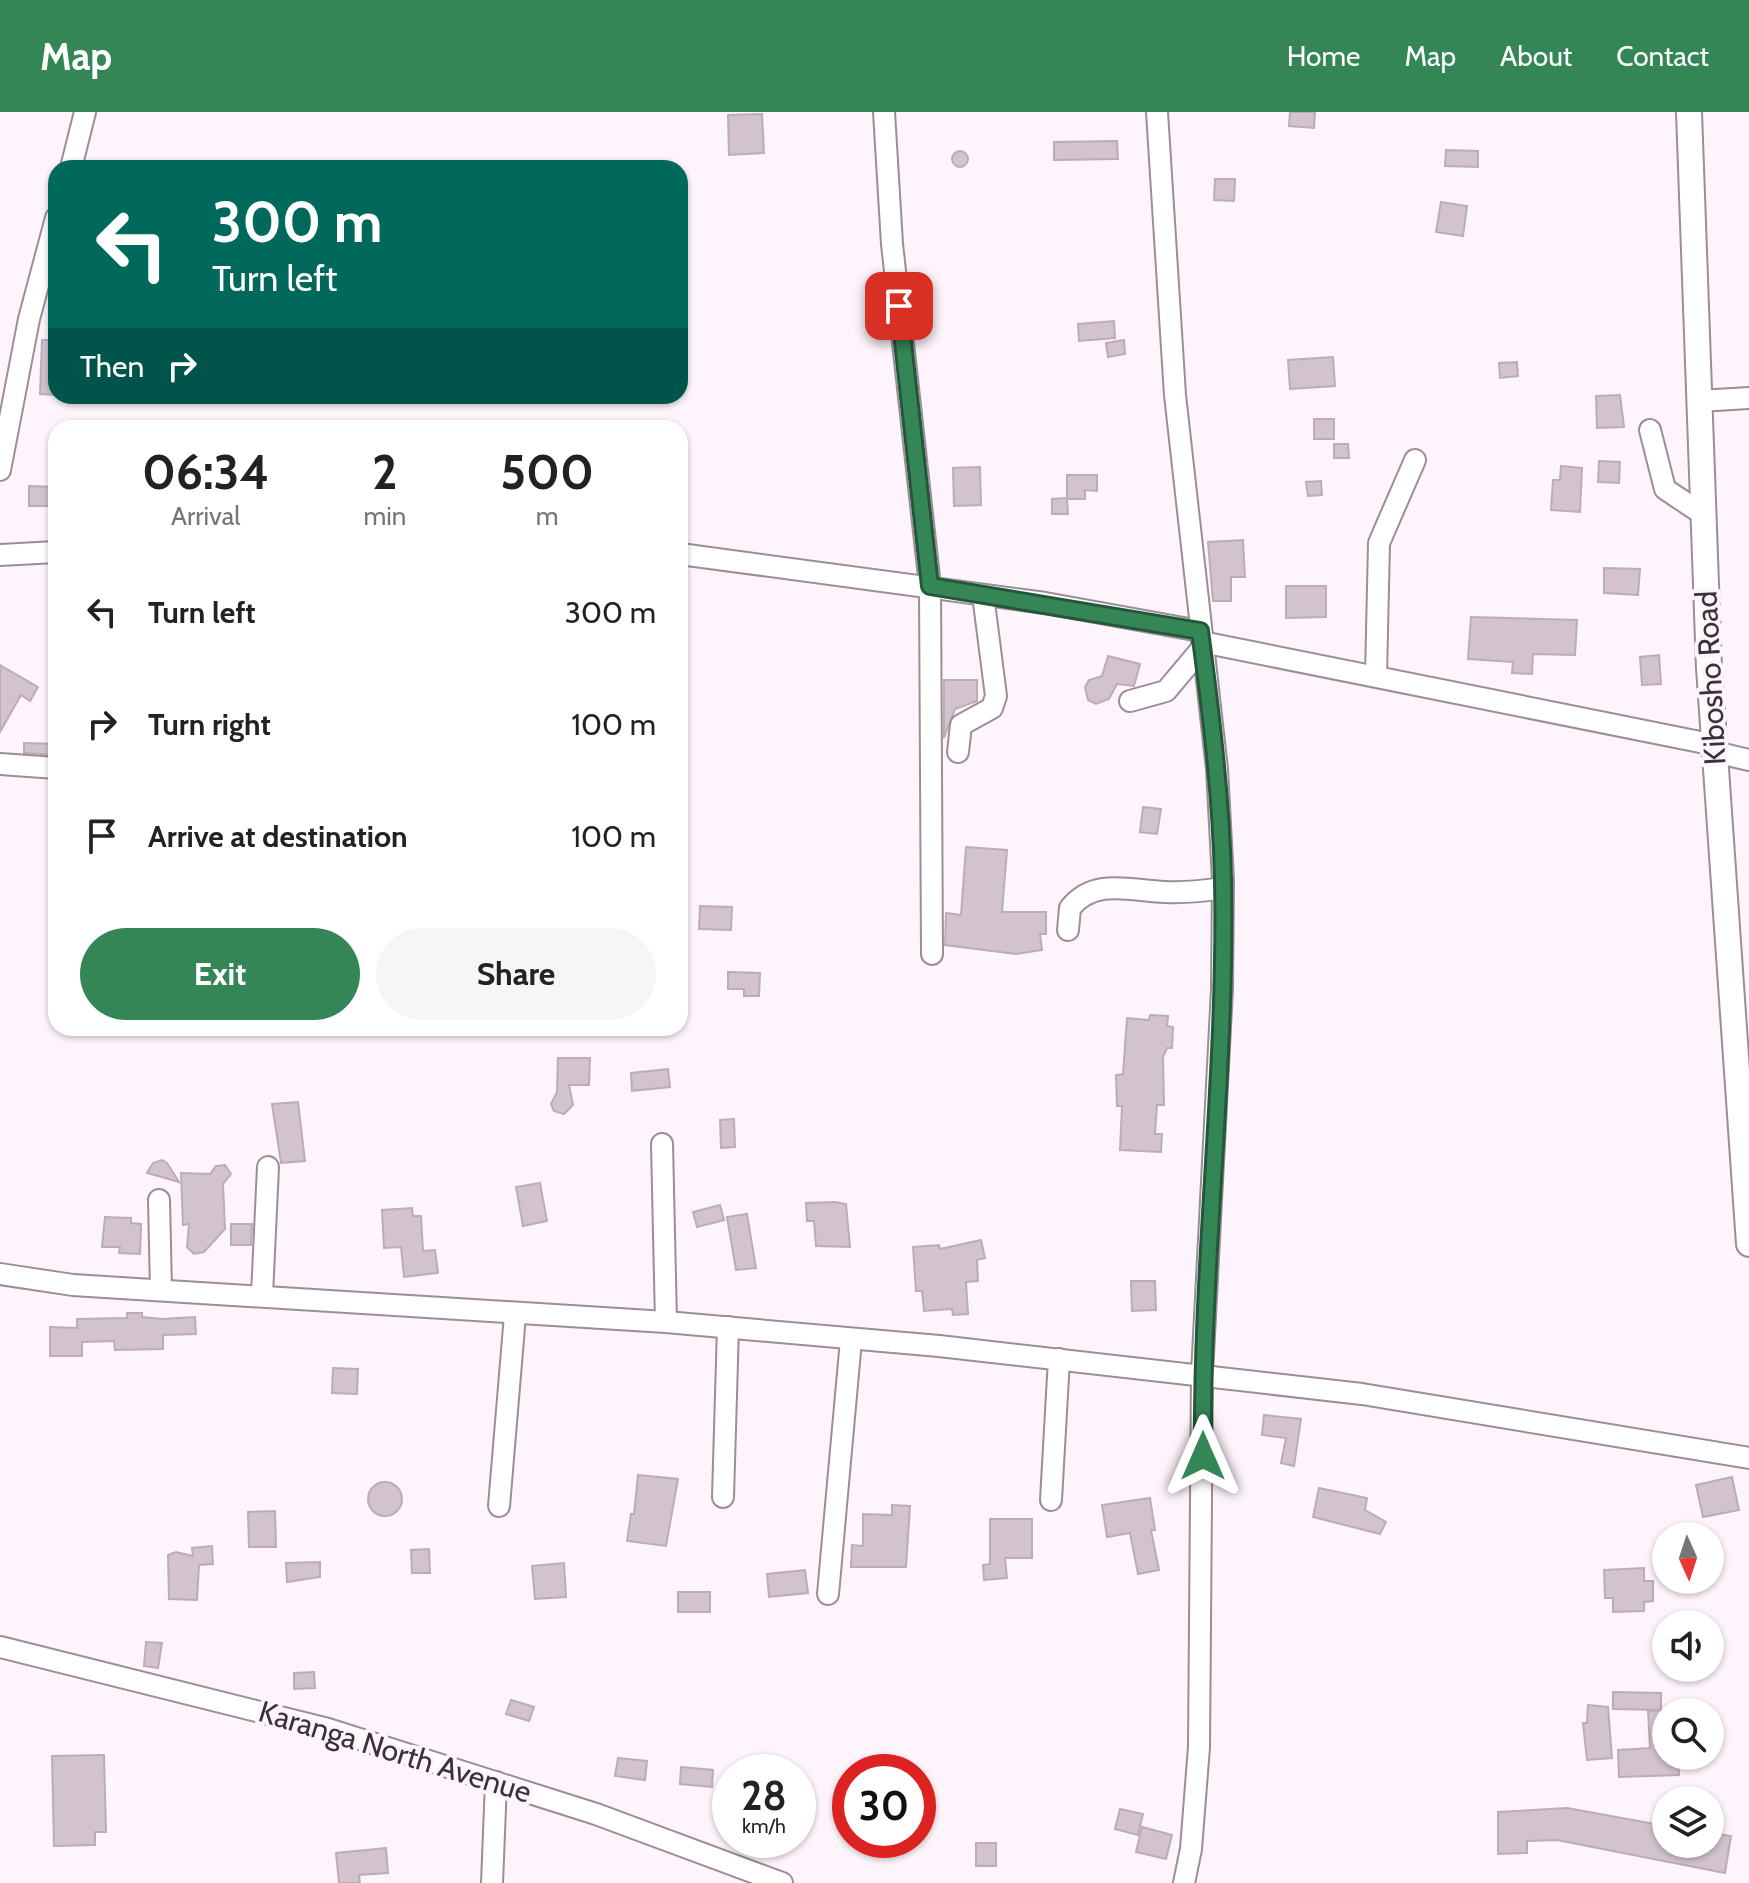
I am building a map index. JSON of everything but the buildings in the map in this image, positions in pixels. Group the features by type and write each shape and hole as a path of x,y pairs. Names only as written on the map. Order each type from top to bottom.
{"street":[{"path":"73,160 85,112"},
{"path":"884,112 892,244 930,586 932,954"},
{"path":"1157,112 1175,395 1217,769 1223,888 1222,989 1202,1374 1199,1747 1191,1849 1184,1883"},
{"name":"Kibosho Road","path":"1689,112 1715,749 1749,1244"},
{"path":"0,470 29,319 48,248"},
{"path":"1699,401 1749,398"},
{"path":"1650,430 1665,489 1704,515"},
{"path":"1376,676 1379,543 1415,460"},
{"path":"0,555 48,552"},
{"path":"688,555 983,595 1715,749 1749,760"},
{"path":"958,752 961,725 992,708 996,696 983,595"},
{"path":"1130,701 1166,691 1202,640"},
{"path":"0,764 48,767"},
{"path":"1068,930 1070,908 1088,891 1111,888 1178,893 1223,888"},
{"path":"662,1144 666,1322"},
{"path":"262,1295 268,1167"},
{"path":"159,1200 161,1290"},
{"path":"0,1274 73,1285 728,1327 1202,1374 1362,1394 1749,1458"},
{"path":"499,1506 515,1315"},
{"path":"723,1497 728,1327"},
{"path":"828,1594 851,1340"},
{"path":"1051,1500 1059,1359"},
{"name":"Karanga North Avenue","path":"0,1647 213,1698 496,1782 782,1883"},
{"path":"492,1883 496,1782"}],"route":[{"path":"899,306 930,586 1125,616 1200,631 1217,769 1223,880 1222,989 1202,1374 1203,1456"}]}
